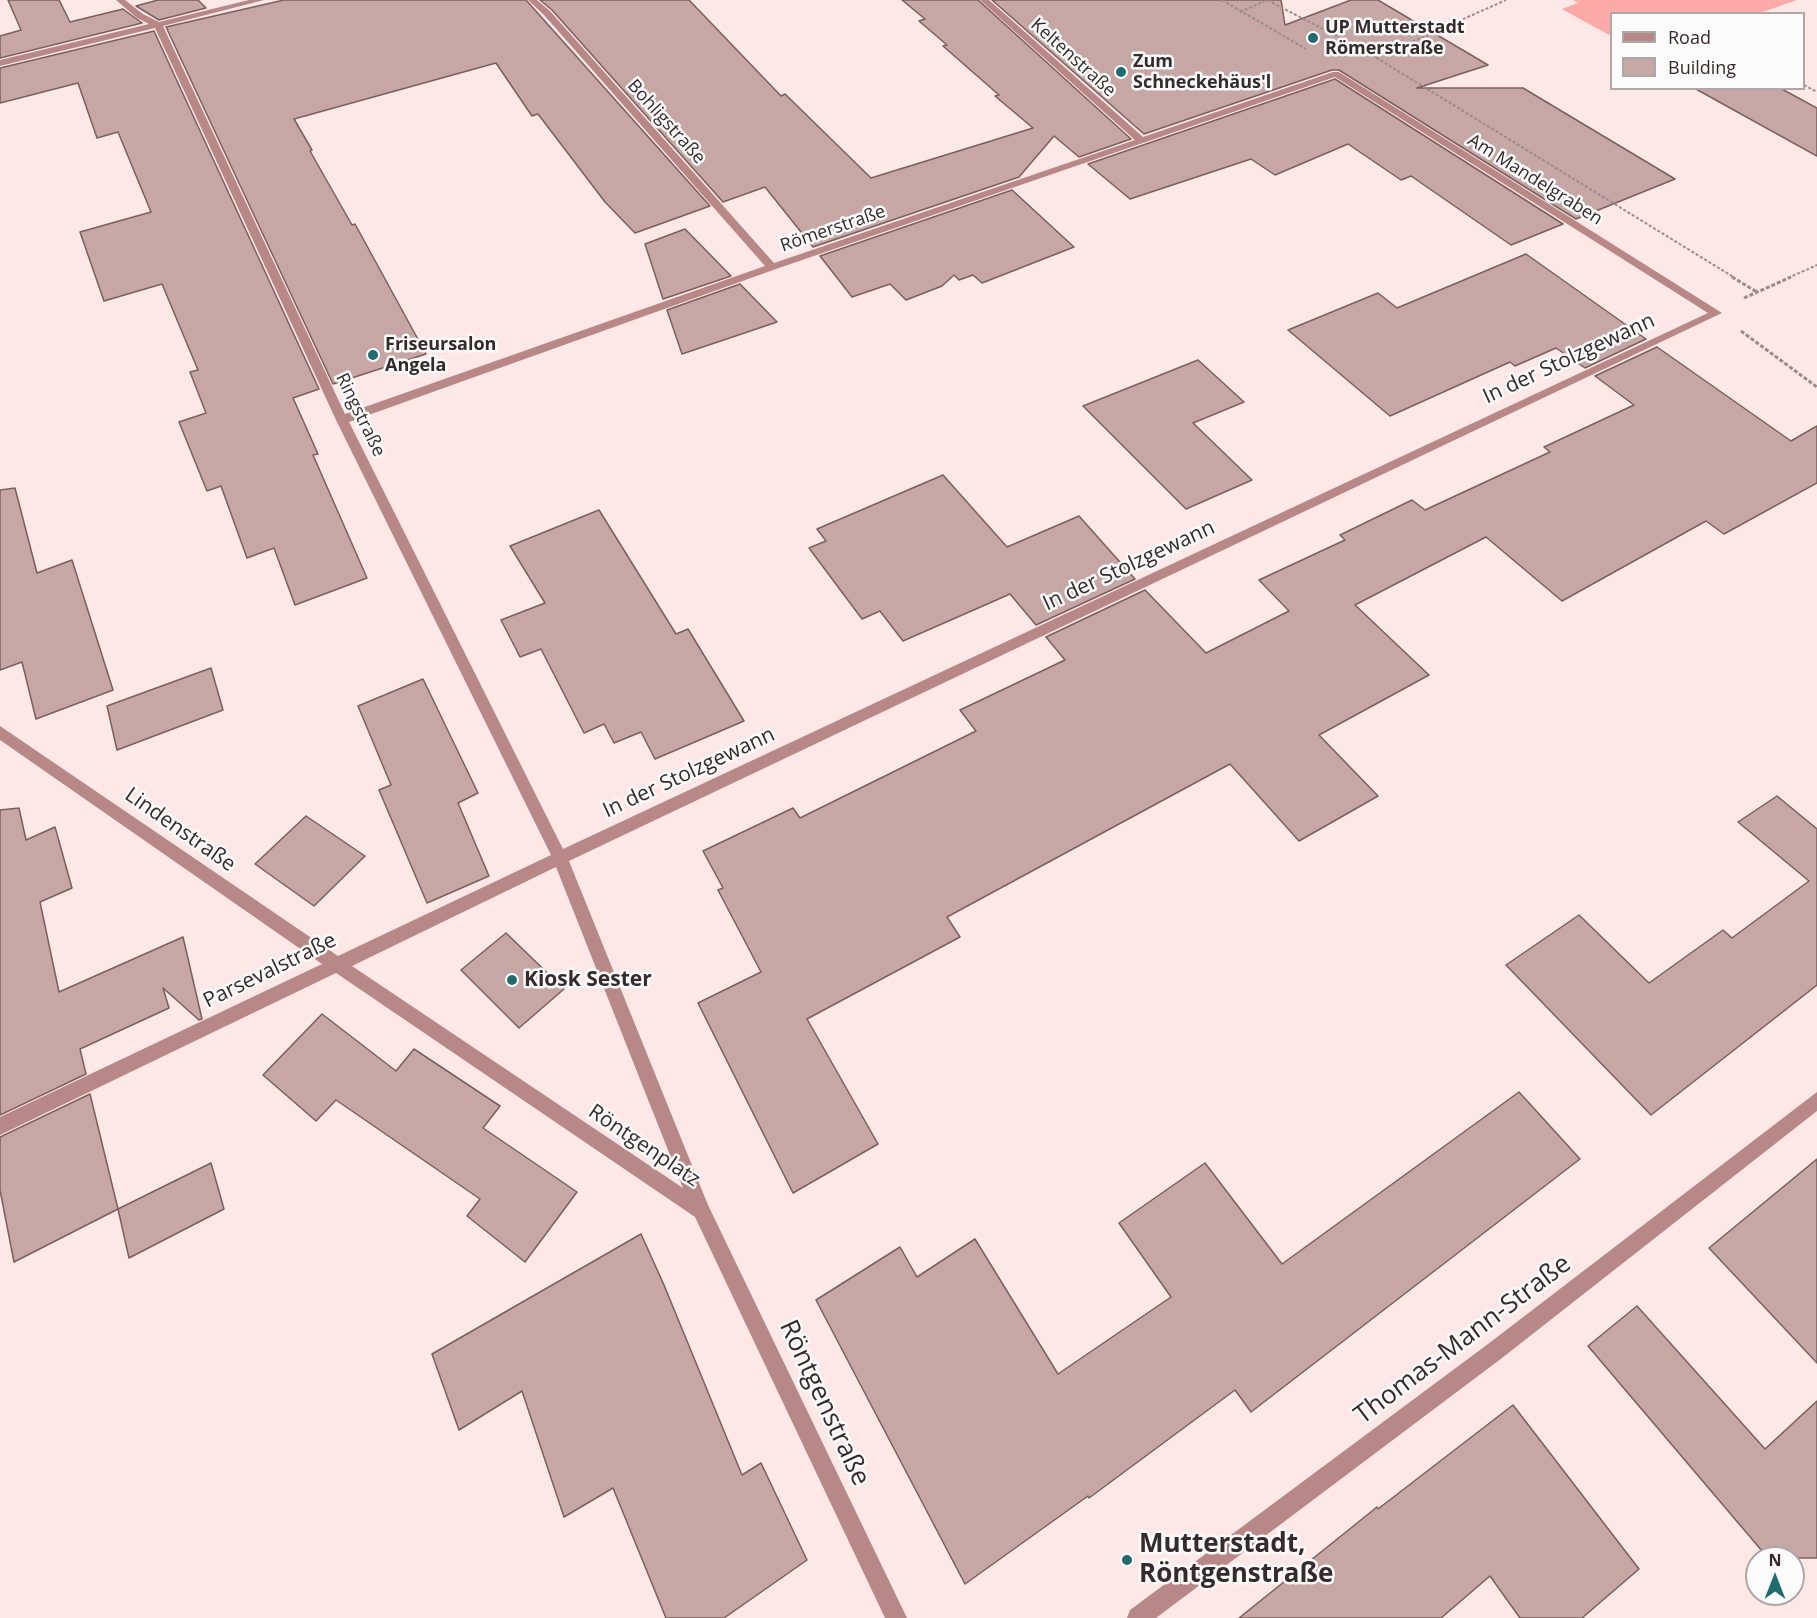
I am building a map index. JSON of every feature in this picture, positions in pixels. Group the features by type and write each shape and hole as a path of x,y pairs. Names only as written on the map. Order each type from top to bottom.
{"street":[{"path":"120,0 140,16 158,25"},
{"path":"0,63 260,0"},
{"name":"Bohligstraße","path":"532,0 548,13 772,267"},
{"name":"Keltenstraße","path":"984,0 1141,140"},
{"name":"Ringstraße","path":"158,25 342,420 560,858"},
{"name":"Römerstraße","path":"342,420 772,267 1341,73"},
{"name":"Am Mandelgraben","path":"1341,73 1716,313"},
{"name":"In der Stolzgewann","path":"560,858 1716,313"},
{"name":"Lindenstraße","path":"0,732 336,964"},
{"name":"Parsevalstraße","path":"0,1126 560,858"},
{"name":"Röntgenplatz","path":"560,858 701,1211"},
{"name":"Röntgenplatz","path":"336,964 701,1211"},
{"name":"Thomas-Mann-Straße","path":"1138,1618 1495,1351 1817,1100"},
{"name":"Röntgenstraße","path":"701,1211 896,1618"}],"path":[{"path":"1222,0 1341,73 1506,0"},
{"path":"1817,266 1716,313 1817,387"}],"shaded area":[{"path":"1573,0 1797,0 1763,12 1610,12 1610,35 1562,9 1578,3"}],"building":[{"path":"8,0 59,0 70,22 123,9 142,23 0,58 0,36 21,30"},
{"path":"158,0 198,0 206,8 159,20 136,6"},
{"path":"284,0 526,0 710,206 635,233 605,202 538,114 532,116 496,63 294,119 426,354 333,384 166,27"},
{"path":"540,0 689,0 781,96 785,94 871,178 1033,128 995,96 999,95 943,46 947,45 919,21 925,19 902,0 978,0 1131,139 1079,157 1054,136 1019,177 813,247 765,187 723,202 552,10"},
{"path":"992,0 1281,0 1285,25 1351,0 1378,0 1488,65 1417,88 1523,88 1675,179 1576,219 1339,70 1332,70 1144,134"},
{"path":"154,31 319,389 293,398 318,454 313,455 367,578 295,605 274,548 247,558 221,486 207,491 179,422 206,413 190,372 198,370 162,284 104,301 80,232 151,212 118,132 97,138 78,83 0,103 0,68"},
{"path":"1335,79 1563,224 1511,245 1411,176 1401,180 1348,144 1275,175 1251,159 1130,199 1088,164"},
{"path":"1698,90 1784,90 1817,108 1817,156"},
{"path":"1012,190 1074,247 982,283 973,275 959,280 954,275 942,286 906,300 890,284 852,297 820,256"},
{"path":"685,229 731,276 663,299 645,244"},
{"path":"1526,254 1646,339 1585,368 1556,348 1515,366 1510,362 1390,416 1288,330 1378,293 1397,308"},
{"path":"740,284 777,322 682,354 667,310"},
{"path":"1657,347 1791,441 1817,426 1817,483 1724,534 1706,521 1562,601 1486,537 1355,605 1429,675 1319,735 1378,796 1299,841 1230,764 947,917 960,937 807,1019 878,1144 793,1193 698,1003 761,972 718,890 723,888 703,851 793,808 800,818 976,731 960,710 1065,660 1046,637 1145,590 1206,653 1289,611 1259,580 1345,540 1340,535 1412,500 1425,510 1550,452 1544,447 1634,405 1595,376"},
{"path":"1198,360 1244,402 1193,423 1252,480 1186,509 1083,406"},
{"path":"943,475 1007,547 1079,516 1135,579 1036,625 1010,594 903,641 880,611 862,619 809,548 826,541 817,529"},
{"path":"15,488 37,573 72,560 113,690 36,719 22,662 0,670 0,490"},
{"path":"599,510 676,634 688,629 744,721 655,759 641,732 614,743 604,724 584,733 541,649 520,657 501,620 545,603 510,546"},
{"path":"211,668 223,710 117,750 107,706"},
{"path":"423,679 478,793 458,803 489,876 427,903 379,790 391,785 358,706"},
{"path":"1777,796 1817,829 1817,985 1651,1115 1506,965 1579,915 1649,983 1723,930 1732,938 1809,881 1738,822"},
{"path":"19,808 26,840 55,827 72,888 40,902 59,992 183,937 202,1019 199,1020 163,988 169,1008 80,1049 86,1074 0,1115 0,810"},
{"path":"306,816 365,856 314,906 255,864"},
{"name":"Kiosk Sester","path":"506,933 564,989 519,1028 461,970"},
{"path":"322,1014 396,1071 414,1049 500,1106 483,1128 577,1192 525,1262 467,1216 480,1199 336,1100 316,1121 263,1075"},
{"path":"1519,1092 1580,1159 1251,1412 1235,1390 1089,1498 1088,1496 965,1584 816,1300 900,1247 917,1277 975,1239 1058,1374 1171,1297 1119,1223 1205,1163 1282,1264"},
{"path":"90,1094 118,1209 14,1262 0,1190 0,1137"},
{"path":"1817,1159 1817,1363 1709,1248"},
{"path":"211,1163 224,1209 129,1258 118,1209"},
{"path":"641,1234 742,1475 761,1463 807,1560 724,1618 666,1618 613,1488 564,1517 522,1391 459,1430 432,1354"},
{"path":"1637,1306 1765,1449 1817,1401 1817,1558 1805,1558 1805,1546 1758,1546 1588,1346"},
{"path":"1513,1405 1639,1569 1582,1618 1520,1618 1490,1576 1441,1618 1239,1618 1377,1507 1378,1509"}],"place":[{"name":"UP Mutterstadt Römerstraße","path":"1313,38"},
{"name":"Zum Schneckehäus'l","path":"1121,72"},
{"name":"Friseursalon Angela","path":"373,355"},
{"name":"Kiosk Sester","path":"512,980"},
{"name":"Mutterstadt, Röntgenstraße","path":"1127,1560"}]}
